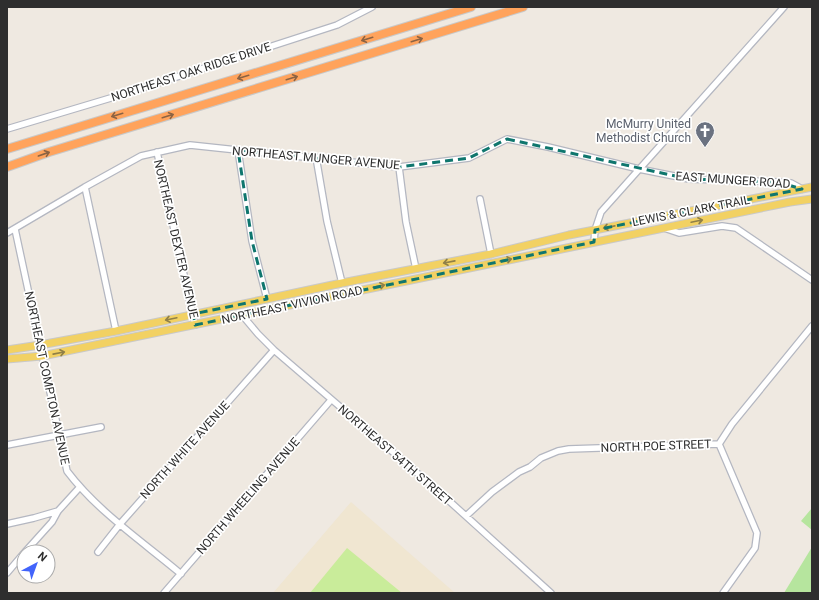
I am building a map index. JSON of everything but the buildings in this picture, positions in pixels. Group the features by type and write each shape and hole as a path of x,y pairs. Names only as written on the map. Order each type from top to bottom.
{"highway":[{"path":"7,149 471,7"},
{"path":"7,167 50,152 523,7"}],"main road":[{"name":"LEWIS & CLARK TRAIL","path":"569,235 812,187"},
{"name":"LEWIS & CLARK TRAIL","path":"576,246 790,202 812,199"},
{"name":"NORTHEAST VIVION ROAD","path":"7,350 40,346 116,331 342,283 491,254 569,235"},
{"name":"NORTHEAST VIVION ROAD","path":"7,359 42,356 576,246"}],"street":[{"name":"NORTHEAST OAK RIDGE DRIVE","path":"7,129 131,92 336,25 372,7"},
{"path":"594,242 594,230 601,212 784,7"},
{"name":"NORTHEAST MUNGER AVENUE","path":"7,233 141,156 190,146 399,167 469,158 507,139 548,147 639,169"},
{"path":"238,150 252,241 267,299"},
{"name":"NORTHEAST DEXTER AVENUE","path":"157,152 195,325"},
{"path":"316,158 327,221 342,283"},
{"path":"399,167 406,222 416,269"},
{"name":"EAST MUNGER ROAD","path":"639,169 696,180 791,183 802,189"},
{"path":"85,187 116,331"},
{"path":"480,199 491,254"},
{"path":"664,228 679,233 725,226 736,228 812,280"},
{"name":"NORTHEAST COMPTON AVENUE","path":"15,229 67,471 79,488 181,574"},
{"name":"NORTHEAST 54TH STREET","path":"242,315 274,350 466,516 551,593"},
{"name":"NORTH POE STREET","path":"466,516 492,492 519,472 530,467 541,458 558,451 569,448 719,444 732,424 812,326"},
{"name":"NORTH WHITE AVENUE","path":"98,552 120,524 274,350"},
{"name":"NORTH WHEELING AVENUE","path":"164,593 331,400"},
{"path":"7,445 101,427"},
{"path":"719,444 754,523 757,534 755,548 723,593"},
{"path":"33,544 52,522 58,511 79,488"},
{"path":"7,524 58,511"},
{"path":"7,573 16,563"}],"highlighted area":[{"path":"507,139 689,179 778,182 802,189 595,230 594,242 195,325 193,314 267,299 252,241 238,150 399,167 469,158"}],"shaded area":[{"path":"351,502 455,593 273,593"}],"green space":[{"path":"812,508 812,530 801,521"},
{"path":"812,547 812,593 784,593"},
{"path":"347,548 402,593 310,593"}],"place":[{"name":"McMurry United Methodist Church","path":"705,148"}]}
